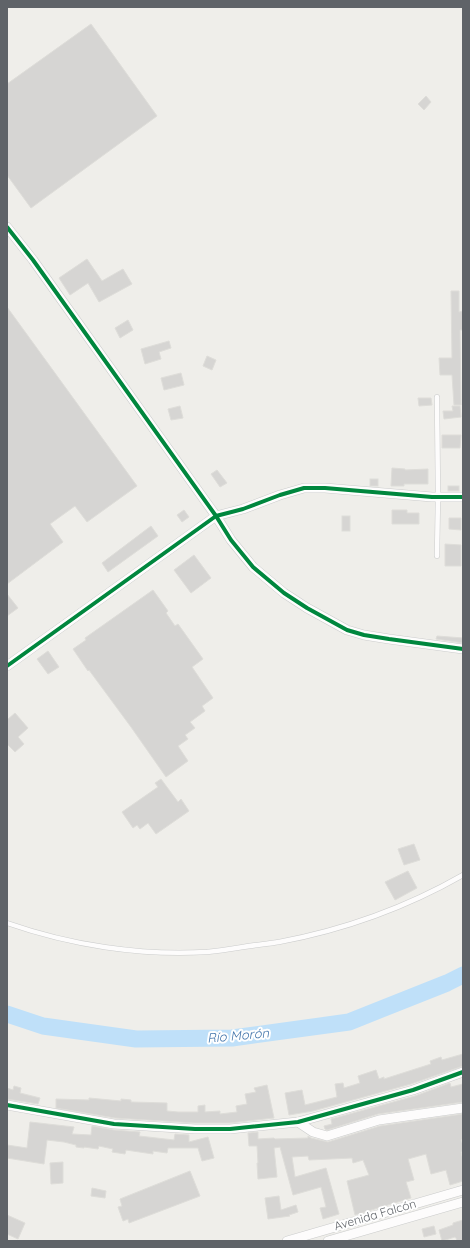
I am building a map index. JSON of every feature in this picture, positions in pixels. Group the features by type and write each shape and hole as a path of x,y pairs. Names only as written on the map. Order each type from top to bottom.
{"street":[{"path":"7,227 33,260 216,516 231,540 253,567 284,593 307,608 347,630 364,635 463,649"},
{"path":"7,666 216,516 244,509 280,495 304,488 325,488 438,497 463,497"},
{"path":"7,1105 114,1124 195,1130 230,1129 298,1122 413,1090 463,1072"},
{"path":"298,1122 313,1132 327,1136 379,1120 463,1108"},
{"name":"Avenida Falcón","path":"287,1241 463,1190"},
{"name":"Avenida Falcón","path":"328,1241 463,1202"}],"lane":[{"path":"437,397 437,556"},
{"path":"7,922 66,940 110,947 162,952 208,952 278,942 340,927 413,900 463,875"}],"building":[{"path":"91,24 157,116 31,208 7,175 7,84"},
{"path":"426,96 431,102 424,110 418,104"},
{"path":"87,259 102,281 123,269 132,284 99,302 88,283 70,295 59,278"},
{"path":"451,291 459,291 459,312 463,311 463,330 460,330 461,405 454,405 452,375 440,375 439,358 452,358"},
{"path":"7,307 137,486 87,522 75,506 50,524 63,542 7,584"},
{"path":"128,320 133,330 120,338 115,328"},
{"path":"169,341 171,348 159,352 161,359 145,364 141,349"},
{"path":"207,356 216,360 212,370 203,366"},
{"path":"181,373 184,385 164,390 161,378"},
{"path":"418,398 431,398 432,405 419,406"},
{"path":"180,406 183,418 171,420 168,409"},
{"path":"452,406 460,406 461,417 444,419 443,411 453,411"},
{"path":"442,435 461,435 460,448 442,448"},
{"path":"392,468 405,470 428,469 428,484 404,484 404,486 391,486"},
{"path":"217,470 227,483 220,487 211,474"},
{"path":"370,479 378,479 378,486 370,486"},
{"path":"448,486 459,486 459,491 448,491"},
{"path":"184,510 189,517 182,522 177,515"},
{"path":"392,510 407,510 407,513 419,513 419,524 392,524"},
{"path":"342,516 350,516 350,531 342,531"},
{"path":"449,518 461,518 461,530 449,529"},
{"path":"151,526 158,536 108,572 102,563"},
{"path":"445,544 461,545 461,566 445,566"},
{"path":"194,555 211,578 191,593 174,570"},
{"path":"153,590 168,611 166,613 175,626 178,624 203,659 192,667 213,698 202,706 205,711 190,722 195,728 185,735 188,739 178,746 188,761 166,777 73,649 86,640 85,638"},
{"path":"7,594 18,608 7,616"},
{"path":"437,636 463,638 463,643 436,639"},
{"path":"48,651 59,667 48,674 37,659"},
{"path":"15,713 28,728 18,737 24,744 15,752 7,744 7,720"},
{"path":"161,779 178,802 181,799 189,811 156,834 148,823 140,829 137,825 133,828 122,812 158,787 155,783"},
{"path":"414,844 420,860 404,865 398,849"},
{"path":"408,871 417,888 395,900 385,882"},
{"path":"463,1054 463,1066 411,1084 313,1111 289,1115 285,1093 302,1090 305,1105 337,1097 335,1084 343,1083 344,1088 360,1083 358,1076 376,1070 379,1079 384,1077 384,1079 431,1064 430,1061 441,1057 442,1060"},
{"path":"450,1083 451,1087 463,1084 463,1102 378,1114 327,1130 325,1129 324,1126 332,1124 331,1119 415,1096"},
{"path":"267,1085 274,1118 230,1123 195,1123 115,1118 56,1108 56,1099 89,1100 89,1098 121,1101 121,1099 131,1100 131,1102 167,1103 167,1111 178,1112 198,1112 198,1106 205,1105 205,1112 220,1111 220,1114 237,1112 236,1106 247,1104 245,1094 256,1092 254,1088"},
{"path":"14,1086 21,1088 20,1093 40,1098 38,1104 7,1099 7,1088 13,1090"},
{"path":"463,1114 463,1139 461,1140 463,1152 461,1152 463,1160 463,1181 450,1185 446,1170 431,1174 426,1154 408,1159 414,1180 406,1182 411,1198 355,1215 347,1181 369,1175 363,1160 353,1163 352,1158 309,1160 308,1156 292,1157 295,1177 326,1168 339,1214 323,1219 320,1208 326,1207 321,1187 293,1195 280,1147 274,1148 277,1177 258,1179 257,1146 249,1146 248,1133 258,1132 258,1139 308,1138 308,1136 328,1142 380,1126"},
{"path":"30,1122 74,1127 72,1134 91,1135 92,1126 114,1130 140,1132 139,1136 174,1140 175,1134 189,1135 189,1142 208,1137 214,1158 202,1161 198,1148 168,1148 167,1153 153,1151 153,1154 126,1150 125,1154 112,1152 113,1149 99,1146 98,1149 84,1148 76,1147 76,1145 64,1142 47,1140 44,1164 7,1158 7,1145 27,1148"},
{"path":"63,1162 63,1183 51,1184 50,1163"},
{"path":"190,1171 200,1196 129,1223 128,1219 123,1221 118,1207 122,1206 120,1199"},
{"path":"92,1188 106,1191 105,1198 91,1196"},
{"path":"279,1196 281,1210 296,1205 298,1212 289,1215 290,1216 268,1219 265,1198"},
{"path":"7,1215 25,1223 18,1239 7,1234"},
{"path":"463,1220 463,1241 457,1241 455,1237 442,1241 439,1230"},
{"path":"434,1226 436,1234 424,1237 422,1229"}],"waterway":[{"name":"Río Morón","path":"7,1014 43,1026 136,1039 232,1038 349,1022 447,983 463,975"}],"cycle path":[{"path":"7,227 33,260 216,516 231,540 253,567 284,593 307,608 347,630 364,635 463,649"},
{"path":"7,666 216,516 243,509 304,488 325,488 432,497 463,497"},
{"path":"7,1105 114,1124 195,1129 230,1129 298,1122 413,1090 463,1072"}]}
